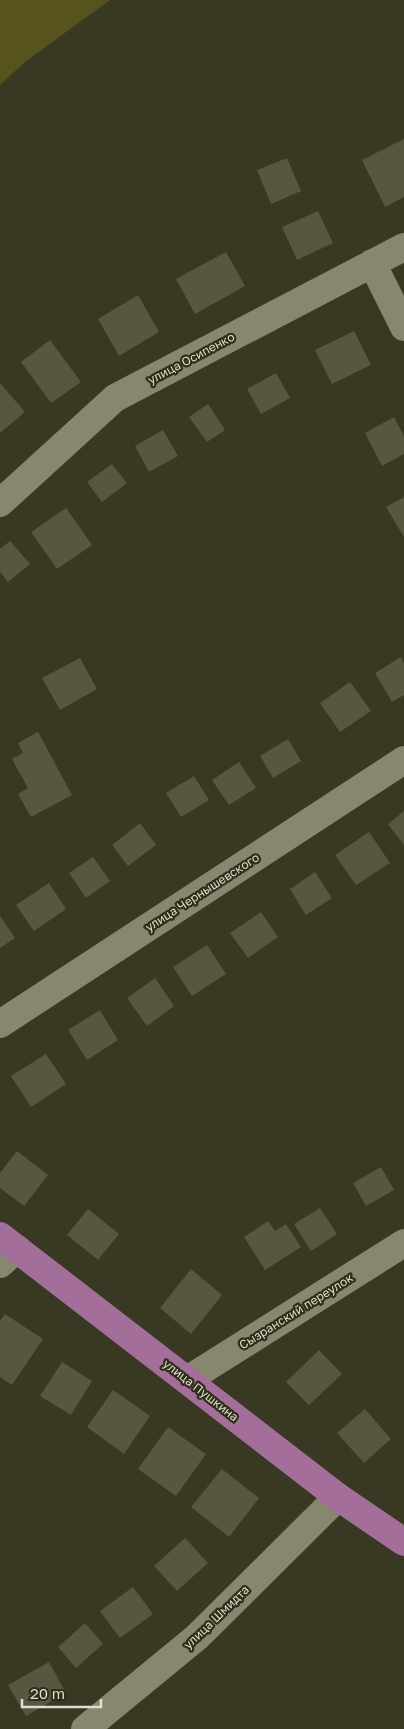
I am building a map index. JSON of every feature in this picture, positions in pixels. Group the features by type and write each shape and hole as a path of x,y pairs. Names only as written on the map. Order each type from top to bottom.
{"main road":[{"name":"улица Пушкина","path":"6,1249 187,1380 338,1496 404,1542"}],"street":[{"name":"улица Осипенко","path":"0,503 115,398 404,247"},
{"path":"372,263 404,327"},
{"name":"улица Чернышевского","path":"0,1024 404,760"},
{"name":"Сызранский переулок","path":"187,1380 404,1243"},
{"name":"улица Шмидта","path":"85,1729 197,1638 338,1496"}],"shaded area":[{"path":"0,0 110,0 25,62 0,85"}],"building":[{"path":"404,139 404,197 385,207 362,160"},
{"path":"287,158 301,191 271,204 257,170"},
{"path":"318,211 333,243 297,260 282,227"},
{"path":"226,252 245,286 195,314 176,279"},
{"path":"138,295 159,332 119,356 98,319"},
{"path":"354,331 371,365 332,384 315,350"},
{"path":"50,340 81,382 51,403 21,362"},
{"path":"276,373 290,398 261,414 247,389"},
{"path":"0,383 25,412 0,433"},
{"path":"208,404 225,430 207,442 189,417"},
{"path":"394,417 404,436 404,454 382,466 365,433"},
{"path":"163,430 178,456 149,472 135,446"},
{"path":"112,464 127,483 102,502 87,482"},
{"path":"404,497 404,537 386,507"},
{"path":"66,508 92,545 57,569 31,532"},
{"path":"10,541 30,564 8,582 0,572 0,549"},
{"path":"401,657 404,663 404,695 392,702 375,673"},
{"path":"80,658 97,689 60,710 42,678"},
{"path":"350,682 371,711 340,732 320,703"},
{"path":"38,732 72,795 31,817 18,794 28,788 12,759 23,753 18,743"},
{"path":"288,739 301,761 273,778 260,756"},
{"path":"239,762 256,788 229,805 212,780"},
{"path":"194,776 209,800 181,817 166,793"},
{"path":"404,811 404,845 388,824"},
{"path":"140,823 156,845 128,866 112,845"},
{"path":"369,832 390,863 356,885 335,855"},
{"path":"93,857 110,881 86,898 69,873"},
{"path":"315,872 332,898 306,915 290,889"},
{"path":"49,883 66,909 34,931 16,905"},
{"path":"261,912 278,937 248,958 230,933"},
{"path":"0,916 15,938 0,948"},
{"path":"207,945 226,974 192,996 173,967"},
{"path":"155,978 174,1006 147,1026 127,998"},
{"path":"100,1010 118,1040 87,1060 68,1030"},
{"path":"46,1054 66,1084 31,1107 11,1076"},
{"path":"17,1151 48,1175 24,1206 0,1188 0,1173"},
{"path":"381,1167 394,1190 366,1206 353,1183"},
{"path":"320,1208 337,1234 311,1251 294,1224"},
{"path":"88,1209 119,1234 98,1260 67,1235"},
{"path":"268,1221 275,1231 286,1224 301,1247 265,1270 244,1237"},
{"path":"191,1269 222,1295 191,1334 160,1308"},
{"path":"5,1314 43,1339 12,1385 0,1377 0,1321"},
{"path":"319,1350 342,1374 309,1405 286,1382"},
{"path":"62,1362 92,1381 71,1415 40,1396"},
{"path":"113,1390 150,1416 124,1454 87,1427"},
{"path":"365,1409 391,1439 364,1463 337,1433"},
{"path":"168,1427 206,1454 176,1496 138,1469"},
{"path":"222,1469 259,1498 229,1537 191,1507"},
{"path":"185,1538 208,1563 177,1591 154,1566"},
{"path":"133,1587 153,1614 120,1638 100,1611"},
{"path":"85,1623 103,1644 76,1668 58,1647"},
{"path":"49,1662 66,1693 26,1716 8,1685"}]}
